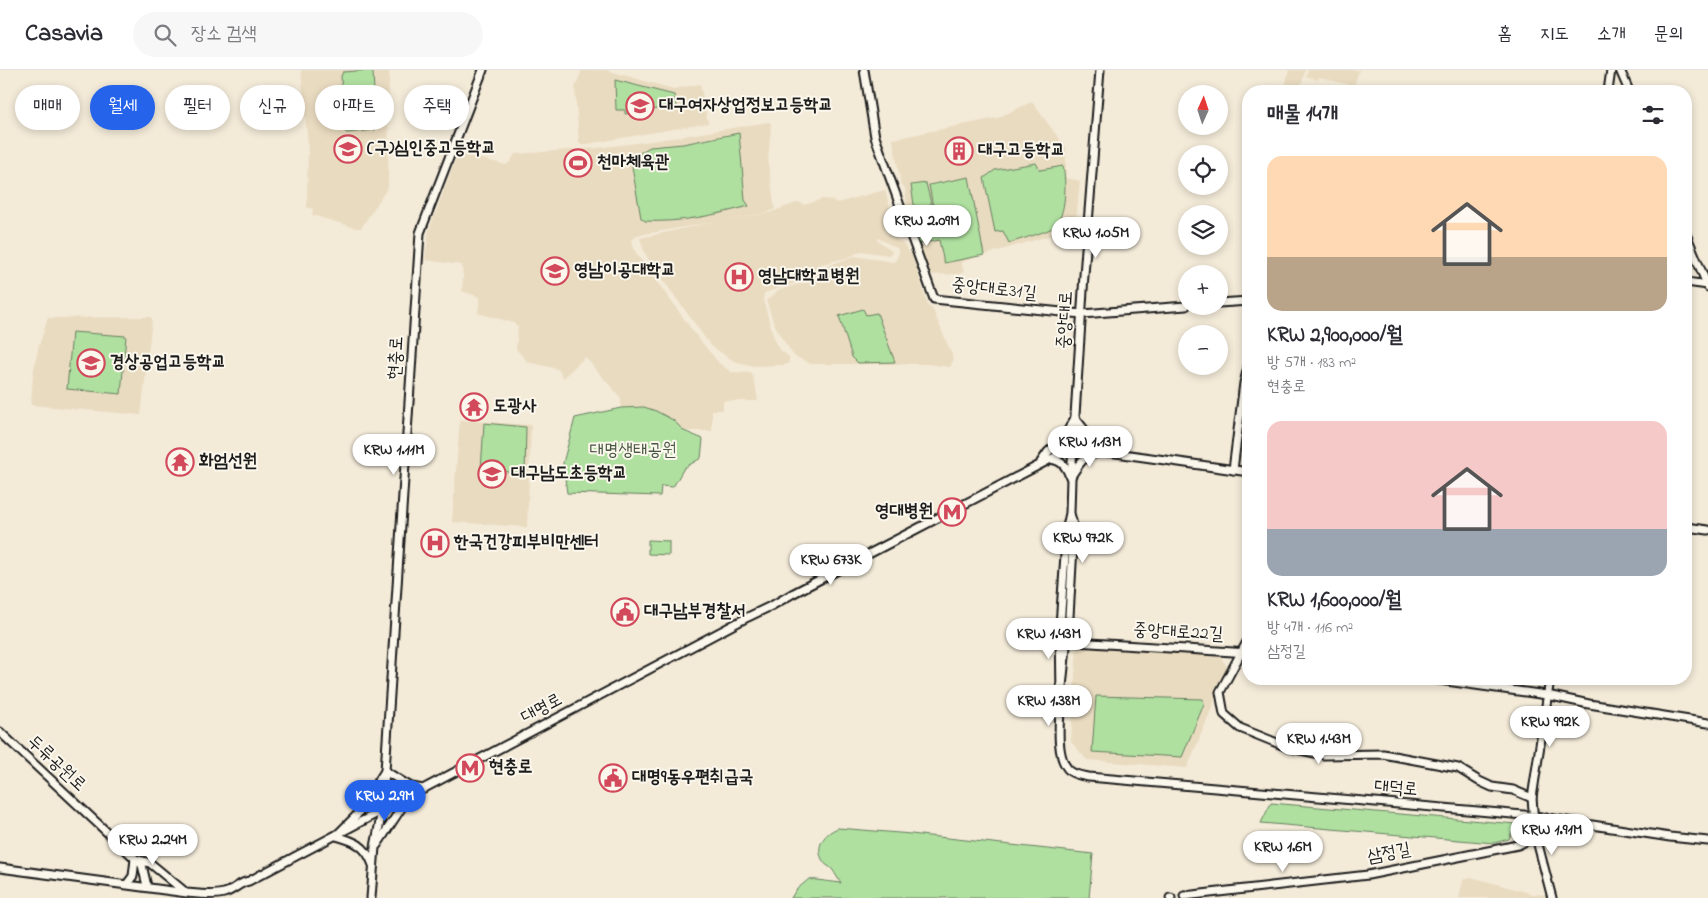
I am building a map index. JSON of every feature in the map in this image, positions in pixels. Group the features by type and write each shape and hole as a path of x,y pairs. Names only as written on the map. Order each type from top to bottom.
{"main road":[{"name":"현충로","path":"371,898 375,848 382,811 385,772 420,233 483,70"},
{"name":"중앙대로31길","path":"864,70 875,137 934,299 1082,314"},
{"name":"중앙대로","path":"1062,756 1059,743 1061,697 1060,625 1067,527 1070,513 1100,70"},
{"path":"1609,85 1611,70"},
{"path":"1620,70 1625,85"},
{"path":"1692,248 1708,286"},
{"path":"1692,283 1708,286"},
{"path":"1228,302 1242,301"},
{"path":"1082,314 1178,307"},
{"path":"1233,470 1242,399"},
{"path":"1039,464 1048,452 1063,440 1075,418 1104,451"},
{"path":"1074,446 1242,471"},
{"name":"대명로","path":"0,868 146,886 186,894 225,893 409,798 1074,446"},
{"path":"1071,479 1081,461 1092,453 1104,451"},
{"path":"1051,458 1061,461 1071,479"},
{"path":"1692,529 1708,530"},
{"name":"중앙대로22길","path":"1075,642 1242,652"},
{"path":"1242,657 1220,692 1224,714 1240,728 1287,747 1324,755 1383,754 1458,768 1492,787 1513,790 1529,798"},
{"path":"1475,685 1547,695 1589,704 1708,723"},
{"path":"1549,685 1528,803 1534,816 1535,833 1552,898"},
{"name":"두류공원로","path":"0,732 142,866 146,886"},
{"name":"대덕로","path":"1062,756 1070,772 1089,777 1534,816 1670,837 1708,840"},
{"path":"336,836 356,816 385,772 411,787 424,789"},
{"path":"375,848 409,798"},
{"name":"삼정길","path":"1184,896 1385,871 1518,845 1528,840 1535,833"},
{"path":"336,836 352,840 369,853 374,866"},
{"path":"127,884 134,876 135,859 150,863 186,894"}],"shaded area":[{"name":"(구)심인중고등학교","path":"301,70 389,70 389,85 315,85 315,130 388,130 388,187 361,228 312,215 313,209 307,207 308,144 305,85 302,85"},
{"name":"대구여자상업정보고등학교","path":"582,70 606,70 673,89 700,84 708,123 581,145 579,142 575,88"},
{"path":"1289,70 1305,70 1301,85 1285,85"},
{"path":"1308,70 1359,70 1354,85 1319,77 1318,80 1306,76"},
{"path":"1032,102 1066,148 1066,178 1080,181 1075,228 961,262 964,272 959,274 928,275 909,223 905,188 901,185 893,139 997,118"},
{"name":"영남이공대학교","path":"769,122 771,124 768,163 775,209 767,213 717,222 769,213 799,202 805,205 822,199 832,200 837,203 885,190 895,226 889,225 884,231 902,242 913,257 928,306 933,310 952,355 953,361 950,367 927,364 811,364 794,356 781,337 766,300 772,297 778,290 826,277 822,268 854,256 893,262 896,260 899,253 897,248 878,238 877,240 892,251 889,255 861,251 849,257 818,265 820,275 764,293 763,299 773,335 778,348 789,357 789,360 788,364 783,365 754,366 734,361 711,346 650,262 640,238 714,222 638,235 631,241 636,253 698,338 719,363 731,372 752,373 756,390 758,401 723,401 723,410 712,410 712,431 684,431 673,420 644,407 621,408 621,398 585,357 563,378 558,369 528,362 516,349 518,327 514,323 478,313 480,297 462,291 462,265 425,260 429,230 458,153 506,165 515,154 598,148"},
{"name":"경상공업고등학교","path":"151,317 141,415 31,405 33,374 38,349 48,318"},
{"name":"대구남도초등학교","path":"460,420 531,425 527,527 452,522"},
{"path":"1077,646 1219,654 1229,670 1219,689 1215,691 1214,703 1187,768 1087,760 1071,742"},
{"path":"1471,877 1533,894 1549,895 1549,898 1459,898 1463,880"}],"green space":[{"path":"370,70 373,73 374,85 341,85 341,76 343,72"},
{"path":"615,80 674,95 676,106 625,114 625,110 616,110"},
{"path":"344,130 375,130 347,133"},
{"path":"739,133 745,200 749,206 684,220 645,221 641,218 632,167 641,152 650,147 683,144"},
{"path":"1036,163 1040,170 1063,166 1065,189 1061,214 1054,227 1009,243 1003,231 995,232 984,178 995,170"},
{"path":"969,177 984,255 944,263 939,240 919,244 913,219 916,218 911,185 926,183 937,228 929,185"},
{"path":"863,309 866,315 877,313 895,362 858,363 852,357 839,316"},
{"path":"72,332 126,336 121,394 67,389"},
{"name":"대명생태공원","path":"644,407 673,420 684,431 703,439 701,458 684,468 673,487 661,486 660,496 567,493 563,463 575,418 621,408"},
{"path":"484,423 526,427 525,473 481,470"},
{"path":"648,540 669,541 669,555 648,554"},
{"path":"1096,696 1203,699 1204,704 1182,757 1092,752"},
{"path":"1271,803 1516,824 1509,839 1494,843 1261,823"},
{"path":"838,828 1093,854 1089,898 791,898 796,890 809,879 841,883 832,869 824,862 820,850 820,845 825,837"}],"place":[{"name":"대구여자상업정보고등학교","path":"640,106"},
{"name":"(구)심인중고등학교","path":"348,149"},
{"name":"대구고등학교","path":"959,151"},
{"name":"천마체육관","path":"578,163"},
{"name":"영남이공대학교","path":"555,271"},
{"name":"영남대학교병원","path":"739,277"},
{"name":"경상공업고등학교","path":"91,363"},
{"name":"도광사","path":"474,407"},
{"name":"화엄선원","path":"180,462"},
{"name":"대구남도초등학교","path":"492,474"},
{"name":"영대병원","path":"952,512"},
{"name":"한국건강피부비만센터","path":"435,543"},
{"name":"대구남부경찰서","path":"625,612"},
{"name":"현충로","path":"470,768"},
{"name":"대명9동우편취급국","path":"613,778"}]}
